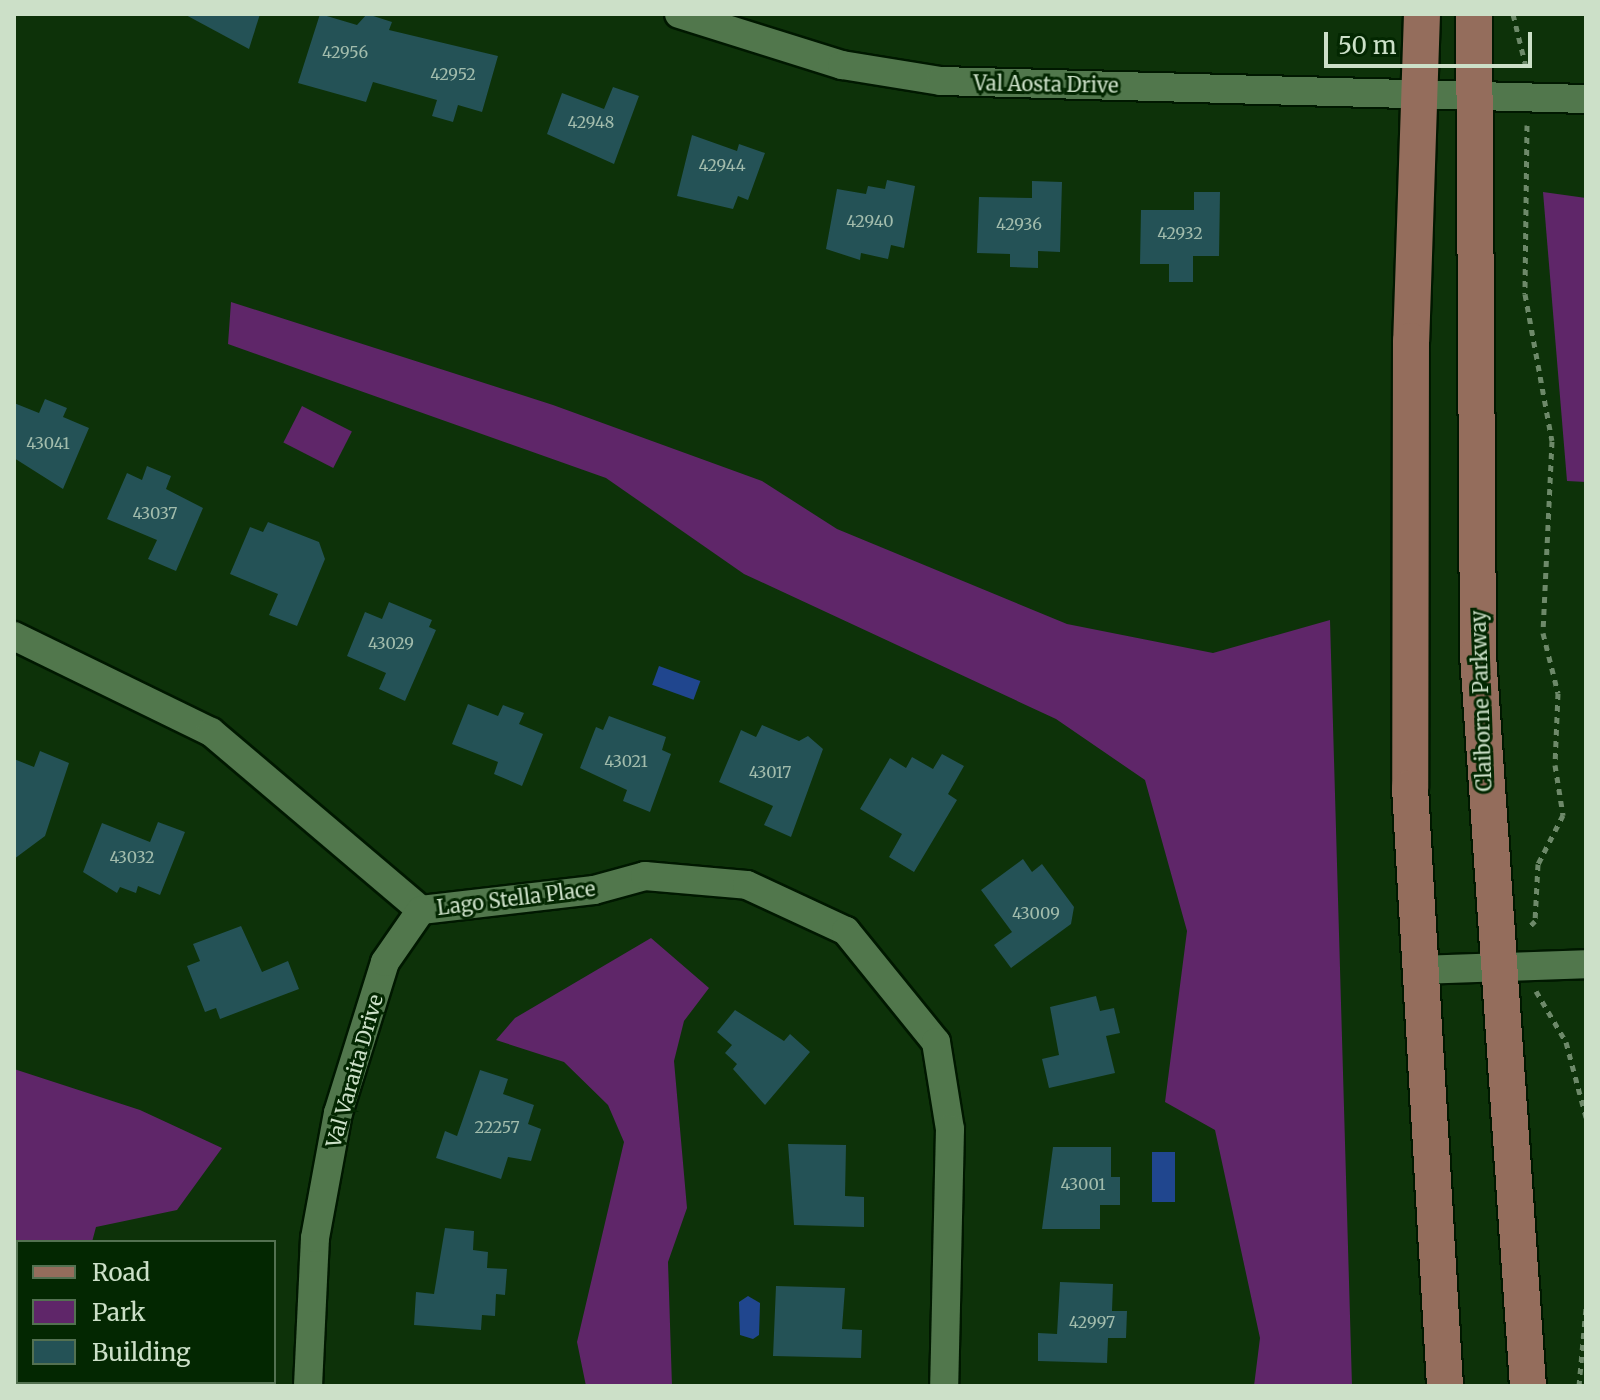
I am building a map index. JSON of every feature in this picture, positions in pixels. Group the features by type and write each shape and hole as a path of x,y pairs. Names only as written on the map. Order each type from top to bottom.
{"main road":[{"path":"1422,14 1408,622 1418,970 1445,1386"},
{"name":"Claiborne Parkway","path":"1474,14 1478,655 1495,967 1526,1290 1528,1386"}],"street":[{"name":"Val Aosta Drive","path":"679,14 829,61 909,78 1586,99"},
{"name":"Lago Stella Place","path":"14,636 211,732 421,910 594,890 645,876 747,885 846,931 936,1042 950,1129 944,1386"},
{"name":"Val Varaita Drive","path":"308,1386 315,1238 338,1113 385,962 421,910"},
{"path":"1418,970 1586,964"}],"path":[{"path":"1513,14 1526,48 1525,294 1552,441 1543,633 1558,693 1555,765 1563,815 1535,876 1535,921 1524,937 1537,1000 1566,1042 1586,1117"},
{"path":"1579,1386 1586,1307"}],"green space":[{"path":"1543,192 1586,198 1586,482 1567,481"},
{"path":"231,302 553,405 762,481 837,529 1067,624 1213,653 1330,620 1352,1386 1254,1386 1260,1338 1215,1130 1165,1102 1187,931 1145,780 1056,719 744,574 606,478 228,344"},
{"path":"302,406 352,431 333,468 283,443"},
{"path":"651,938 709,988 684,1021 674,1061 687,1208 668,1262 672,1386 586,1386 577,1342 624,1142 608,1105 564,1062 496,1040 515,1018"},
{"path":"14,1069 140,1110 222,1148 177,1210 96,1227 93,1240 16,1240 14,1358"}],"water":[{"path":"659,666 700,681 694,700 652,685"},
{"path":"1152,1152 1175,1152 1175,1202 1152,1202"},
{"path":"748,1296 760,1303 759,1335 753,1339 740,1335 739,1302"}],"building":[{"path":"184,14 260,14 249,49"},
{"path":"320,14 357,25 367,14 392,22 389,30 498,56 482,112 458,105 453,122 432,116 437,100 373,82 366,102 298,83"},
{"path":"613,87 639,96 614,164 547,134 562,93 604,109"},
{"path":"692,135 737,151 739,144 765,153 748,200 738,196 733,209 677,196"},
{"path":"887,180 915,186 904,248 891,245 888,259 861,253 860,260 826,249 837,189 866,194 868,186 885,189"},
{"path":"1032,181 1062,182 1060,252 1038,251 1038,268 1010,267 1010,254 977,253 979,197 1032,198"},
{"path":"1194,192 1220,192 1219,256 1193,256 1193,282 1169,282 1169,264 1140,264 1141,210 1194,210"},
{"path":"45,399 67,408 63,417 89,428 63,489 14,458 14,403 39,413"},
{"path":"147,466 171,476 166,489 203,508 176,571 148,559 157,540 107,519 127,473 142,480"},
{"path":"268,522 319,542 325,559 297,626 269,615 278,594 230,574 250,527 263,532"},
{"path":"389,602 432,620 429,627 436,630 405,701 379,689 386,673 347,656 365,612 382,619"},
{"path":"468,704 498,716 503,705 524,713 519,724 543,734 522,786 494,774 498,762 452,744"},
{"path":"609,716 666,737 662,750 671,754 650,812 623,801 627,790 580,768 596,727 603,730"},
{"path":"762,725 799,741 808,736 823,749 791,837 764,825 773,806 719,782 741,730 756,737"},
{"path":"40,751 69,763 45,836 14,859 14,759 34,767"},
{"path":"942,754 964,766 948,794 957,800 914,872 889,857 902,834 860,809 890,758 906,768 912,757 933,769"},
{"path":"158,822 185,832 160,895 138,886 136,893 120,887 117,893 83,872 102,823 150,842"},
{"path":"1023,859 1032,872 1042,864 1074,907 1071,924 1011,968 994,945 1012,932 981,890"},
{"path":"241,926 262,972 288,961 299,989 220,1019 216,1008 205,1012 187,966 200,961 193,944"},
{"path":"1096,996 1100,1011 1114,1008 1120,1033 1106,1036 1115,1073 1049,1088 1042,1059 1059,1055 1050,1007"},
{"path":"735,1010 784,1041 790,1034 810,1052 765,1105 733,1069 737,1064 725,1053 732,1045 717,1032"},
{"path":"480,1070 508,1079 503,1094 534,1105 528,1124 541,1129 531,1161 508,1157 501,1179 436,1158 445,1131 457,1136"},
{"path":"788,1144 846,1145 845,1196 864,1197 864,1227 794,1225"},
{"path":"1053,1147 1111,1147 1111,1177 1120,1177 1120,1205 1100,1205 1100,1229 1042,1229"},
{"path":"445,1228 474,1231 473,1250 488,1252 487,1268 507,1269 505,1295 496,1294 495,1316 482,1315 481,1330 414,1325 416,1292 434,1294"},
{"path":"1060,1282 1113,1284 1112,1311 1127,1311 1126,1338 1108,1338 1107,1363 1038,1361 1038,1333 1057,1334"},
{"path":"776,1286 845,1288 842,1329 862,1330 861,1358 773,1356"}]}
